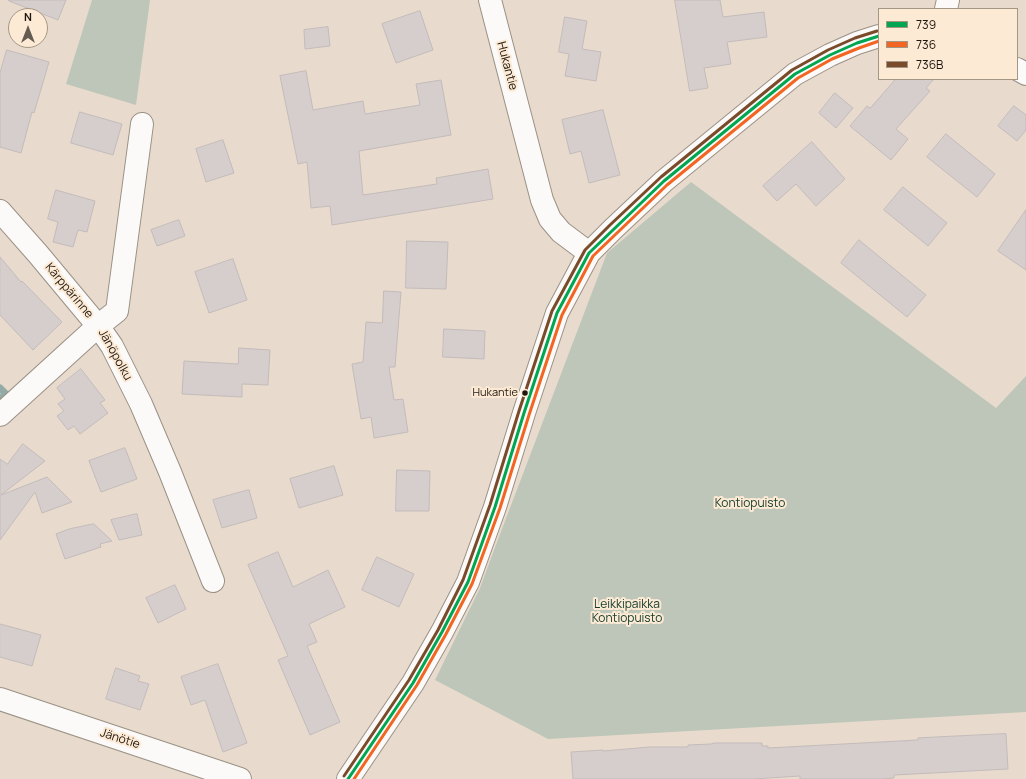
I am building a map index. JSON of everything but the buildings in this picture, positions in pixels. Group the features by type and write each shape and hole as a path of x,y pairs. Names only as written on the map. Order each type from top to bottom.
{"street":[{"name":"Hukantie","path":"490,0 542,200 550,219 561,232 572,242 590,253"},
{"path":"348,779 412,683 442,632 468,582 495,507 557,313 590,253 664,181 795,74 830,54 878,36"},
{"name":"Jänöpolku","path":"142,124 118,311 98,326 112,346 141,404 170,472 213,581"},
{"name":"Kärppärinne","path":"0,211 98,326 0,415"},
{"name":"Jänötie","path":"0,699 240,779"}],"green space":[{"path":"92,0 150,0 136,105 66,84"},
{"name":"Kontiopuisto","path":"691,182 996,408 1026,376 1026,712 548,739 435,680 480,588 607,253"}],"waterway":[{"path":"0,388 6,394 0,399"}],"transit line":[{"name":"736B","path":"344,776 409,680 438,630 463,580 490,505 552,311 585,250 661,177 792,70 828,50 855,38 877,31"},
{"name":"739","path":"348,779 413,683 468,582 495,507 557,313 589,253 664,181 795,74 830,55 857,43 878,36"},
{"name":"736","path":"354,779 417,685 472,584 500,508 562,315 593,256 667,185 798,78 832,59 878,41"}],"place":[{"name":"Hukantie","path":"525,393"}],"park label":[{"name":"Leikkipaikka Kontiopuisto","path":"627,612"}]}
